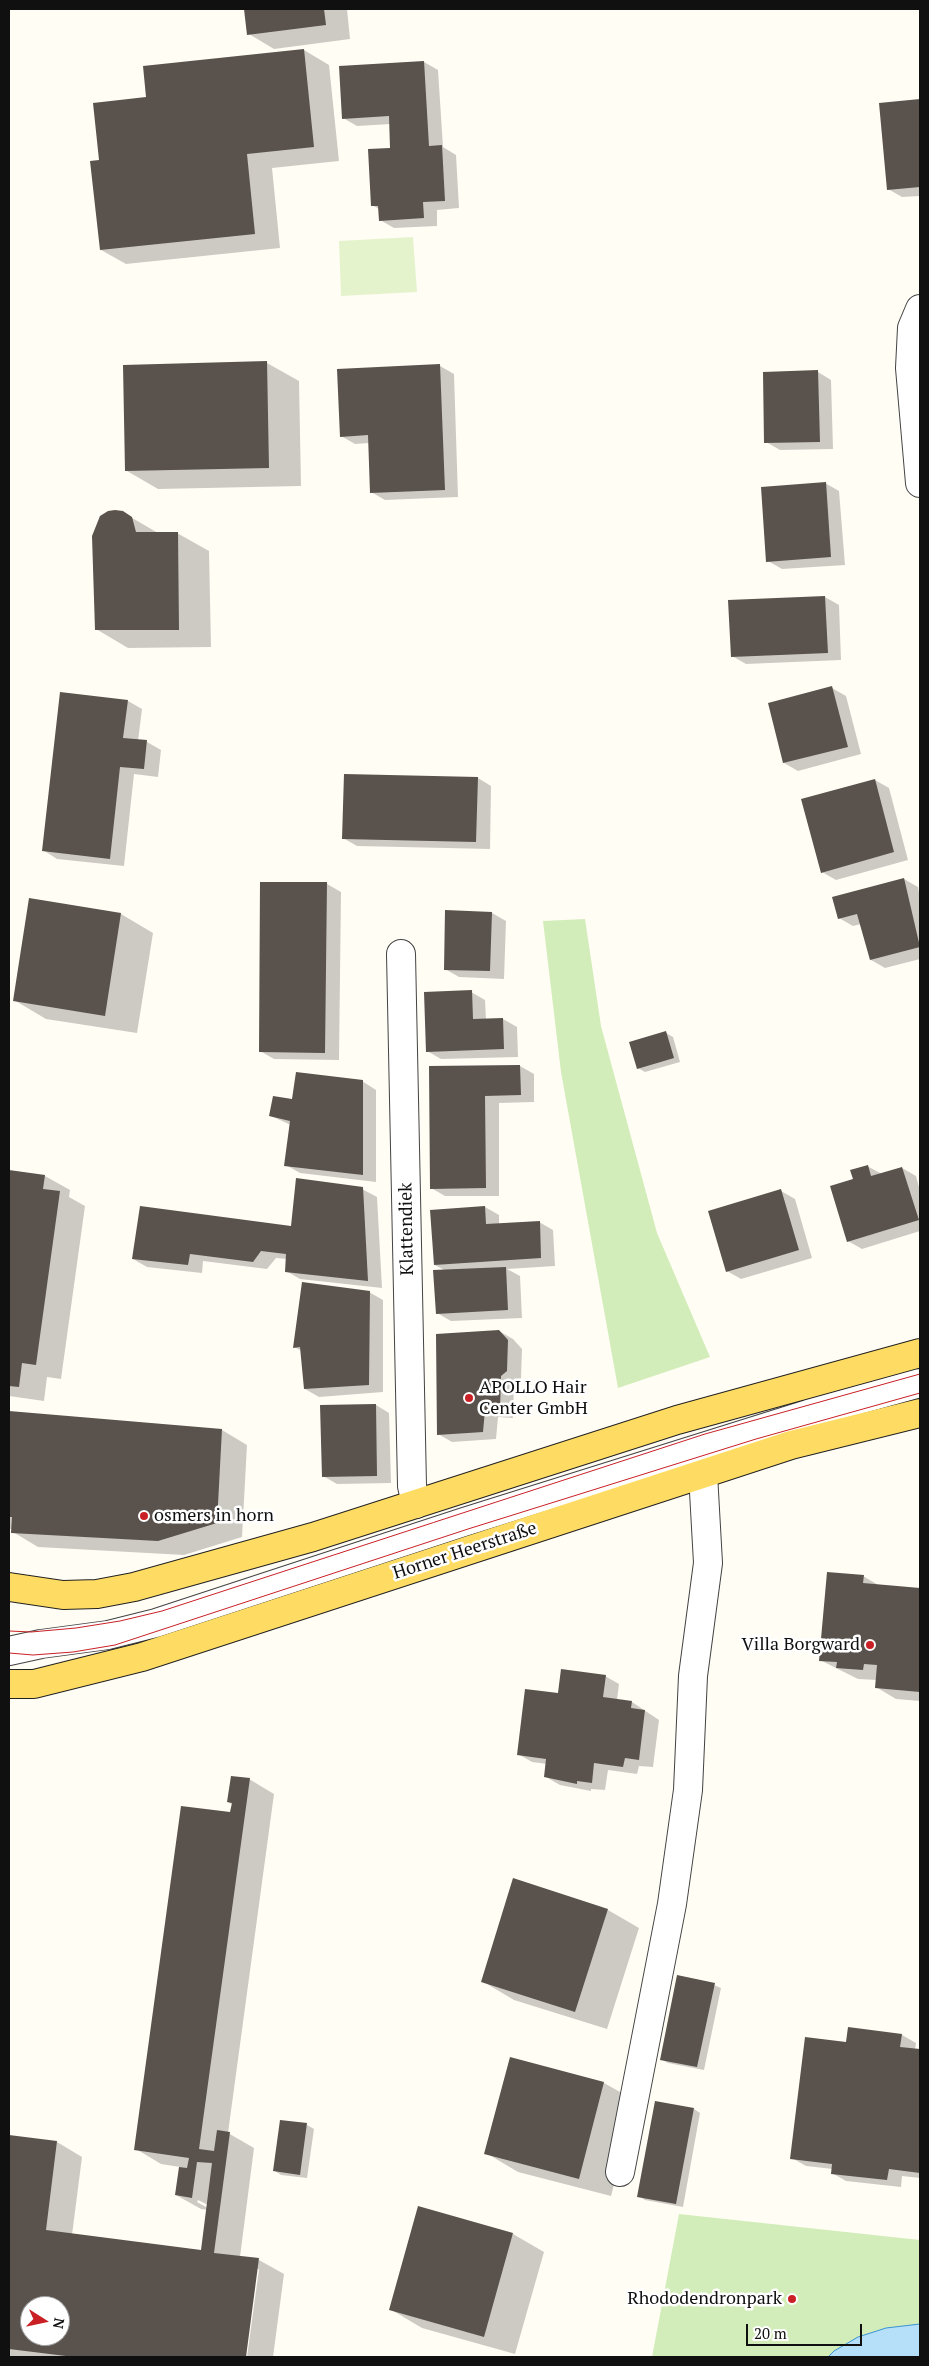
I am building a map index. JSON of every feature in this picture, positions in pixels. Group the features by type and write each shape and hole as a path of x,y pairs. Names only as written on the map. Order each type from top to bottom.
{"main road":[{"path":"9,1587 63,1595 98,1594 134,1588 244,1558 677,1420 920,1353"},
{"name":"Horner Heerstraße","path":"9,1684 34,1684 142,1657 791,1445 920,1414"}],"street":[{"path":"920,309 912,328 910,368 920,483"},
{"name":"Klattendiek","path":"401,954 412,1486 416,1504"},
{"path":"9,1650 108,1635 156,1623 464,1522 808,1414 920,1383"},
{"path":"620,2172 672,1904 688,1790 693,1676 708,1563 703,1474"},
{"path":"9,1641 41,1644"}],"green space":[{"path":"413,237 417,292 341,296 339,241"},
{"path":"585,919 601,1026 657,1233 710,1357 618,1388 561,1072 543,921"},
{"name":"Rhododendronpark","path":"679,2214 920,2240 920,2357 652,2357"}],"water":[{"path":"920,2324 920,2357 828,2357 834,2351 858,2337 886,2328"}],"building":[{"path":"244,9 324,9 326,25 247,35"},
{"path":"304,49 314,147 247,154 255,234 100,250 90,161 99,160 93,103 146,97 143,66"},
{"path":"424,61 429,146 442,145 445,201 423,202 424,218 379,221 378,206 371,206 368,149 390,148 389,116 342,119 339,66"},
{"path":"920,99 920,187 887,190 879,103"},
{"path":"267,361 269,468 125,471 123,365"},
{"path":"440,364 445,490 370,493 368,435 340,437 337,369"},
{"path":"818,370 820,442 764,443 763,372"},
{"path":"826,482 831,557 766,562 761,487"},
{"path":"108,511 123,511 132,517 136,532 178,532 179,630 95,630 92,536 100,516"},
{"path":"825,596 828,653 731,657 728,600"},
{"path":"832,686 848,747 783,763 768,703"},
{"path":"60,692 128,700 123,738 147,740 144,769 120,767 110,859 42,851"},
{"path":"344,774 478,777 476,842 342,839"},
{"path":"875,779 894,852 821,873 801,799"},
{"path":"904,878 920,947 870,960 857,914 838,919 832,897"},
{"path":"260,882 327,882 325,1053 259,1052"},
{"path":"29,898 121,913 105,1016 13,1001"},
{"path":"445,910 492,912 490,971 444,970"},
{"path":"472,990 473,1019 503,1018 504,1049 426,1052 424,992"},
{"path":"666,1031 674,1058 637,1069 629,1042"},
{"path":"520,1065 521,1095 485,1096 486,1188 430,1189 429,1066"},
{"path":"296,1072 363,1080 363,1175 284,1166 290,1121 269,1116 273,1096 292,1099"},
{"path":"868,1165 871,1176 902,1167 919,1220 847,1242 830,1186 853,1179 850,1170"},
{"path":"9,1170 45,1175 43,1189 60,1191 36,1365 22,1363 19,1387 9,1386"},
{"path":"296,1178 363,1187 368,1281 285,1272 286,1254 261,1251 253,1262 190,1254 188,1265 132,1259 140,1206 291,1226"},
{"path":"781,1189 799,1250 726,1272 708,1211"},
{"path":"485,1206 486,1224 540,1221 541,1258 434,1265 430,1210"},
{"path":"506,1267 508,1310 436,1314 433,1270"},
{"path":"302,1282 370,1291 369,1385 304,1389 300,1347 293,1348"},
{"path":"499,1330 508,1340 507,1371 501,1376 500,1410 485,1410 483,1432 437,1435 436,1334"},
{"path":"376,1404 377,1476 322,1477 320,1405"},
{"path":"9,1411 222,1429 217,1523 158,1541 11,1533 12,1517 9,1517"},
{"name":"Villa Borgward","path":"827,1572 864,1575 863,1583 920,1588 920,1692 875,1688 877,1665 864,1664 863,1670 836,1668 837,1662 819,1661"},
{"path":"561,1669 606,1675 603,1697 632,1701 631,1708 645,1710 639,1760 625,1758 623,1767 594,1763 592,1783 577,1781 577,1784 544,1777 546,1759 517,1755 525,1689 558,1693"},
{"path":"231,1776 250,1778 199,2149 214,2151 217,2130 230,2132 214,2253 259,2258 246,2357 74,2357 9,2349 9,2135 57,2141 46,2230 201,2250 212,2163 197,2162 192,2198 175,2195 179,2167 187,2168 189,2158 134,2150 181,1806 230,1812 232,1803 227,1802"},
{"path":"513,1878 608,1909 575,2012 481,1982"},
{"path":"677,1975 715,1983 697,2067 660,2060"},
{"path":"848,2027 902,2034 900,2047 920,2049 920,2173 889,2169 887,2180 831,2174 832,2164 790,2159 805,2037 846,2042"},
{"path":"510,2057 604,2082 579,2179 484,2154"},
{"path":"655,2101 694,2108 676,2204 637,2197"},
{"path":"280,2120 307,2123 300,2175 273,2171"},
{"path":"418,2206 513,2233 484,2337 389,2310"}],"tram line":[{"path":"9,1631 31,1632 76,1628 120,1621 162,1611 705,1434 920,1374"},
{"path":"9,1653 33,1655 73,1652 115,1645 468,1529 756,1439 920,1393"}],"place":[{"name":"APOLLO Hair Center GmbH","path":"469,1398"},
{"name":"osmers in horn","path":"144,1516"},
{"name":"Villa Borgward","path":"870,1645"},
{"name":"Rhododendronpark","path":"792,2299"}]}
